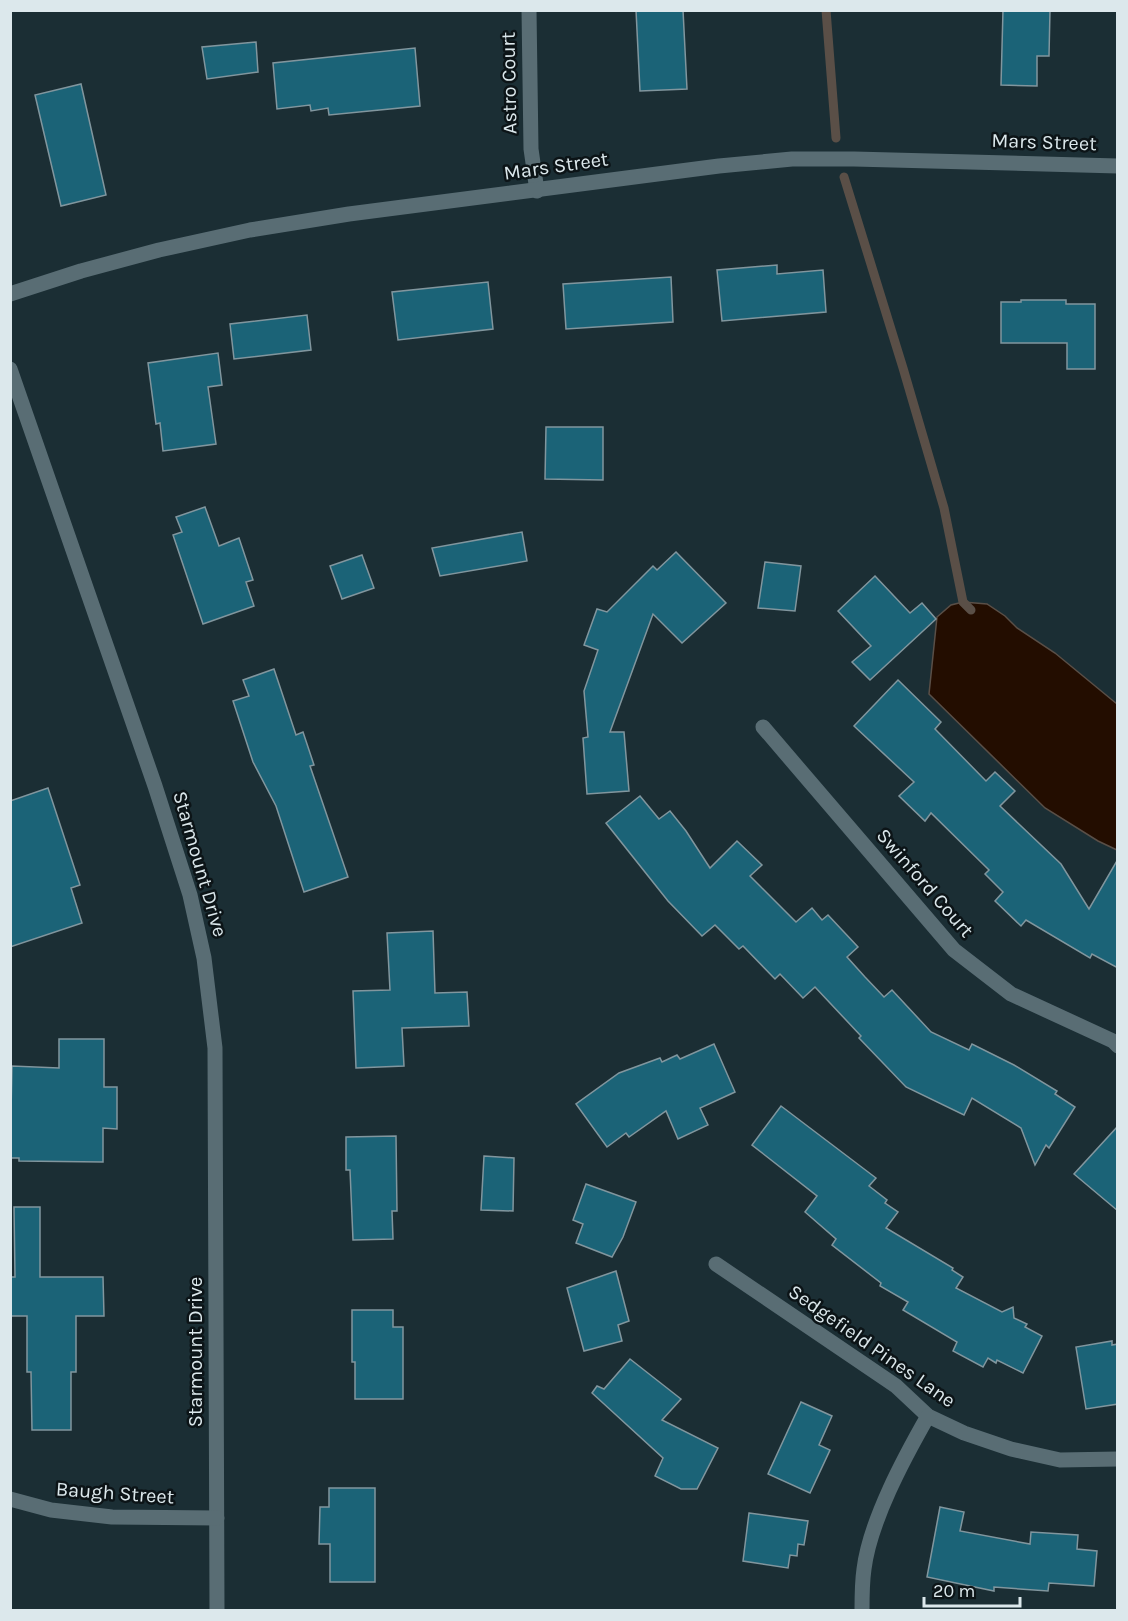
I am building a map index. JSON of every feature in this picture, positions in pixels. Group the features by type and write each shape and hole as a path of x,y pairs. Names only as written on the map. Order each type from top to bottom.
{"street":[{"name":"Astro Court","path":"529,10 531,149 537,191"},
{"name":"Mars Street","path":"10,294 81,271 159,250 250,230 349,214 719,166 792,159 945,160 1118,166"},
{"name":"Starmount Drive","path":"10,369 155,786 190,895 204,958 214,1048 217,1611"},
{"name":"Swinford Court","path":"763,726 954,950 1011,994 1113,1041 1118,1046"},
{"name":"Sedgefield Pines Lane","path":"716,1264 896,1386 928,1416 964,1433 1011,1449 1059,1460 1118,1459"},
{"path":"862,1611 864,1568 873,1530 908,1451 928,1416"},
{"name":"Baugh Street","path":"10,1499 51,1510 112,1517 217,1518"}],"shaded area":[{"path":"963,602 987,604 1005,616 1017,628 1055,653 1117,704 1117,850 1045,808 929,694 937,617 951,605"}],"building":[{"path":"636,10 683,10 687,89 640,91"},
{"path":"1003,10 1050,10 1049,56 1037,56 1037,86 1001,85"},
{"path":"256,42 258,72 207,79 202,47"},
{"path":"415,48 420,106 329,115 328,108 311,111 310,105 277,109 273,63"},
{"path":"81,84 106,195 61,206 35,95"},
{"path":"777,265 777,274 823,270 826,312 722,321 717,270"},
{"path":"671,277 673,322 566,329 563,284"},
{"path":"488,282 493,329 398,340 392,292"},
{"path":"1021,300 1066,300 1066,304 1095,304 1095,369 1067,369 1067,343 1001,343 1001,302 1021,302"},
{"path":"307,315 311,350 234,359 230,324"},
{"path":"218,353 222,385 208,387 216,444 163,451 160,423 156,424 148,363"},
{"path":"546,427 603,427 603,480 545,479"},
{"path":"205,507 219,546 239,538 253,580 246,582 254,606 203,624 173,535 182,532 176,517"},
{"path":"522,532 527,561 440,576 432,548"},
{"path":"676,552 726,603 682,643 653,614 610,732 624,732 629,791 587,794 583,738 588,737 584,691 598,650 584,645 597,609 607,612 653,566 657,570"},
{"path":"362,555 374,588 342,599 330,566"},
{"path":"765,562 801,566 795,611 758,608"},
{"path":"875,576 910,613 922,603 936,619 870,680 852,662 871,646 838,611"},
{"path":"274,669 296,735 303,732 314,765 310,766 348,877 304,892 276,806 253,762 233,701 249,696 243,680"},
{"path":"898,680 941,722 935,729 986,781 995,772 1015,791 1000,806 1061,864 1089,909 1118,859 1118,968 1092,954 1090,958 1026,920 1021,926 995,901 1003,892 985,874 989,870 931,813 925,821 899,796 914,782 854,726"},
{"path":"48,788 80,885 71,888 82,923 10,947 10,801"},
{"path":"640,796 659,819 670,811 710,868 737,841 762,865 750,876 796,922 812,908 822,920 828,915 858,947 847,957 884,997 892,990 931,1032 969,1050 972,1044 1014,1065 1057,1091 1055,1094 1075,1107 1049,1148 1046,1145 1035,1165 1021,1128 972,1098 964,1115 906,1087 815,987 803,998 780,974 775,979 743,946 739,949 715,925 702,936 668,901 606,823"},
{"path":"433,931 435,993 467,992 469,1026 402,1028 404,1066 356,1068 353,991 390,990 387,933"},
{"path":"59,1039 104,1039 104,1087 117,1087 117,1129 103,1128 103,1162 19,1161 19,1158 10,1158 12,1066 59,1068"},
{"path":"714,1044 735,1092 700,1108 708,1125 678,1139 666,1111 629,1137 626,1133 607,1147 576,1104 619,1073 660,1058 662,1062 677,1055 680,1059"},
{"path":"781,1106 876,1178 869,1186 887,1200 885,1203 898,1212 886,1228 953,1268 952,1270 963,1277 956,1288 1002,1312 1013,1307 1014,1318 1027,1324 1025,1327 1042,1336 1023,1373 988,1358 983,1367 953,1351 957,1342 903,1310 908,1302 880,1286 881,1283 832,1245 836,1239 805,1212 817,1196 752,1145"},
{"path":"1118,1126 1118,1211 1074,1174"},
{"path":"396,1136 397,1211 392,1211 393,1239 353,1240 350,1170 346,1170 346,1137"},
{"path":"484,1156 514,1158 513,1211 481,1210"},
{"path":"586,1184 636,1202 623,1237 612,1257 576,1243 583,1224 573,1220"},
{"path":"14,1207 40,1207 40,1277 103,1277 104,1316 76,1316 76,1372 71,1372 71,1430 32,1430 31,1372 27,1372 27,1316 10,1316 10,1277 15,1277"},
{"path":"616,1271 629,1321 618,1325 622,1341 584,1351 567,1288"},
{"path":"352,1310 393,1310 393,1327 403,1327 403,1399 355,1399"},
{"path":"1112,1341 1112,1345 1118,1344 1118,1404 1086,1409 1076,1347"},
{"path":"630,1359 681,1399 662,1420 718,1448 697,1489 681,1489 655,1476 663,1458 592,1393 597,1386 604,1389"},
{"path":"801,1402 832,1416 819,1445 830,1450 810,1493 768,1474"},
{"path":"329,1488 375,1488 375,1582 330,1582 330,1544 319,1544 320,1507 329,1507"},
{"path":"940,1507 964,1512 960,1531 1030,1544 1031,1532 1078,1535 1077,1549 1097,1551 1094,1586 1049,1583 1048,1591 994,1587 994,1591 927,1577"},
{"path":"749,1513 808,1521 804,1545 798,1544 797,1556 790,1555 788,1568 743,1561"}],"waterway":[{"path":"826,10 836,138"},
{"path":"844,177 944,508 963,602 971,610"}]}
